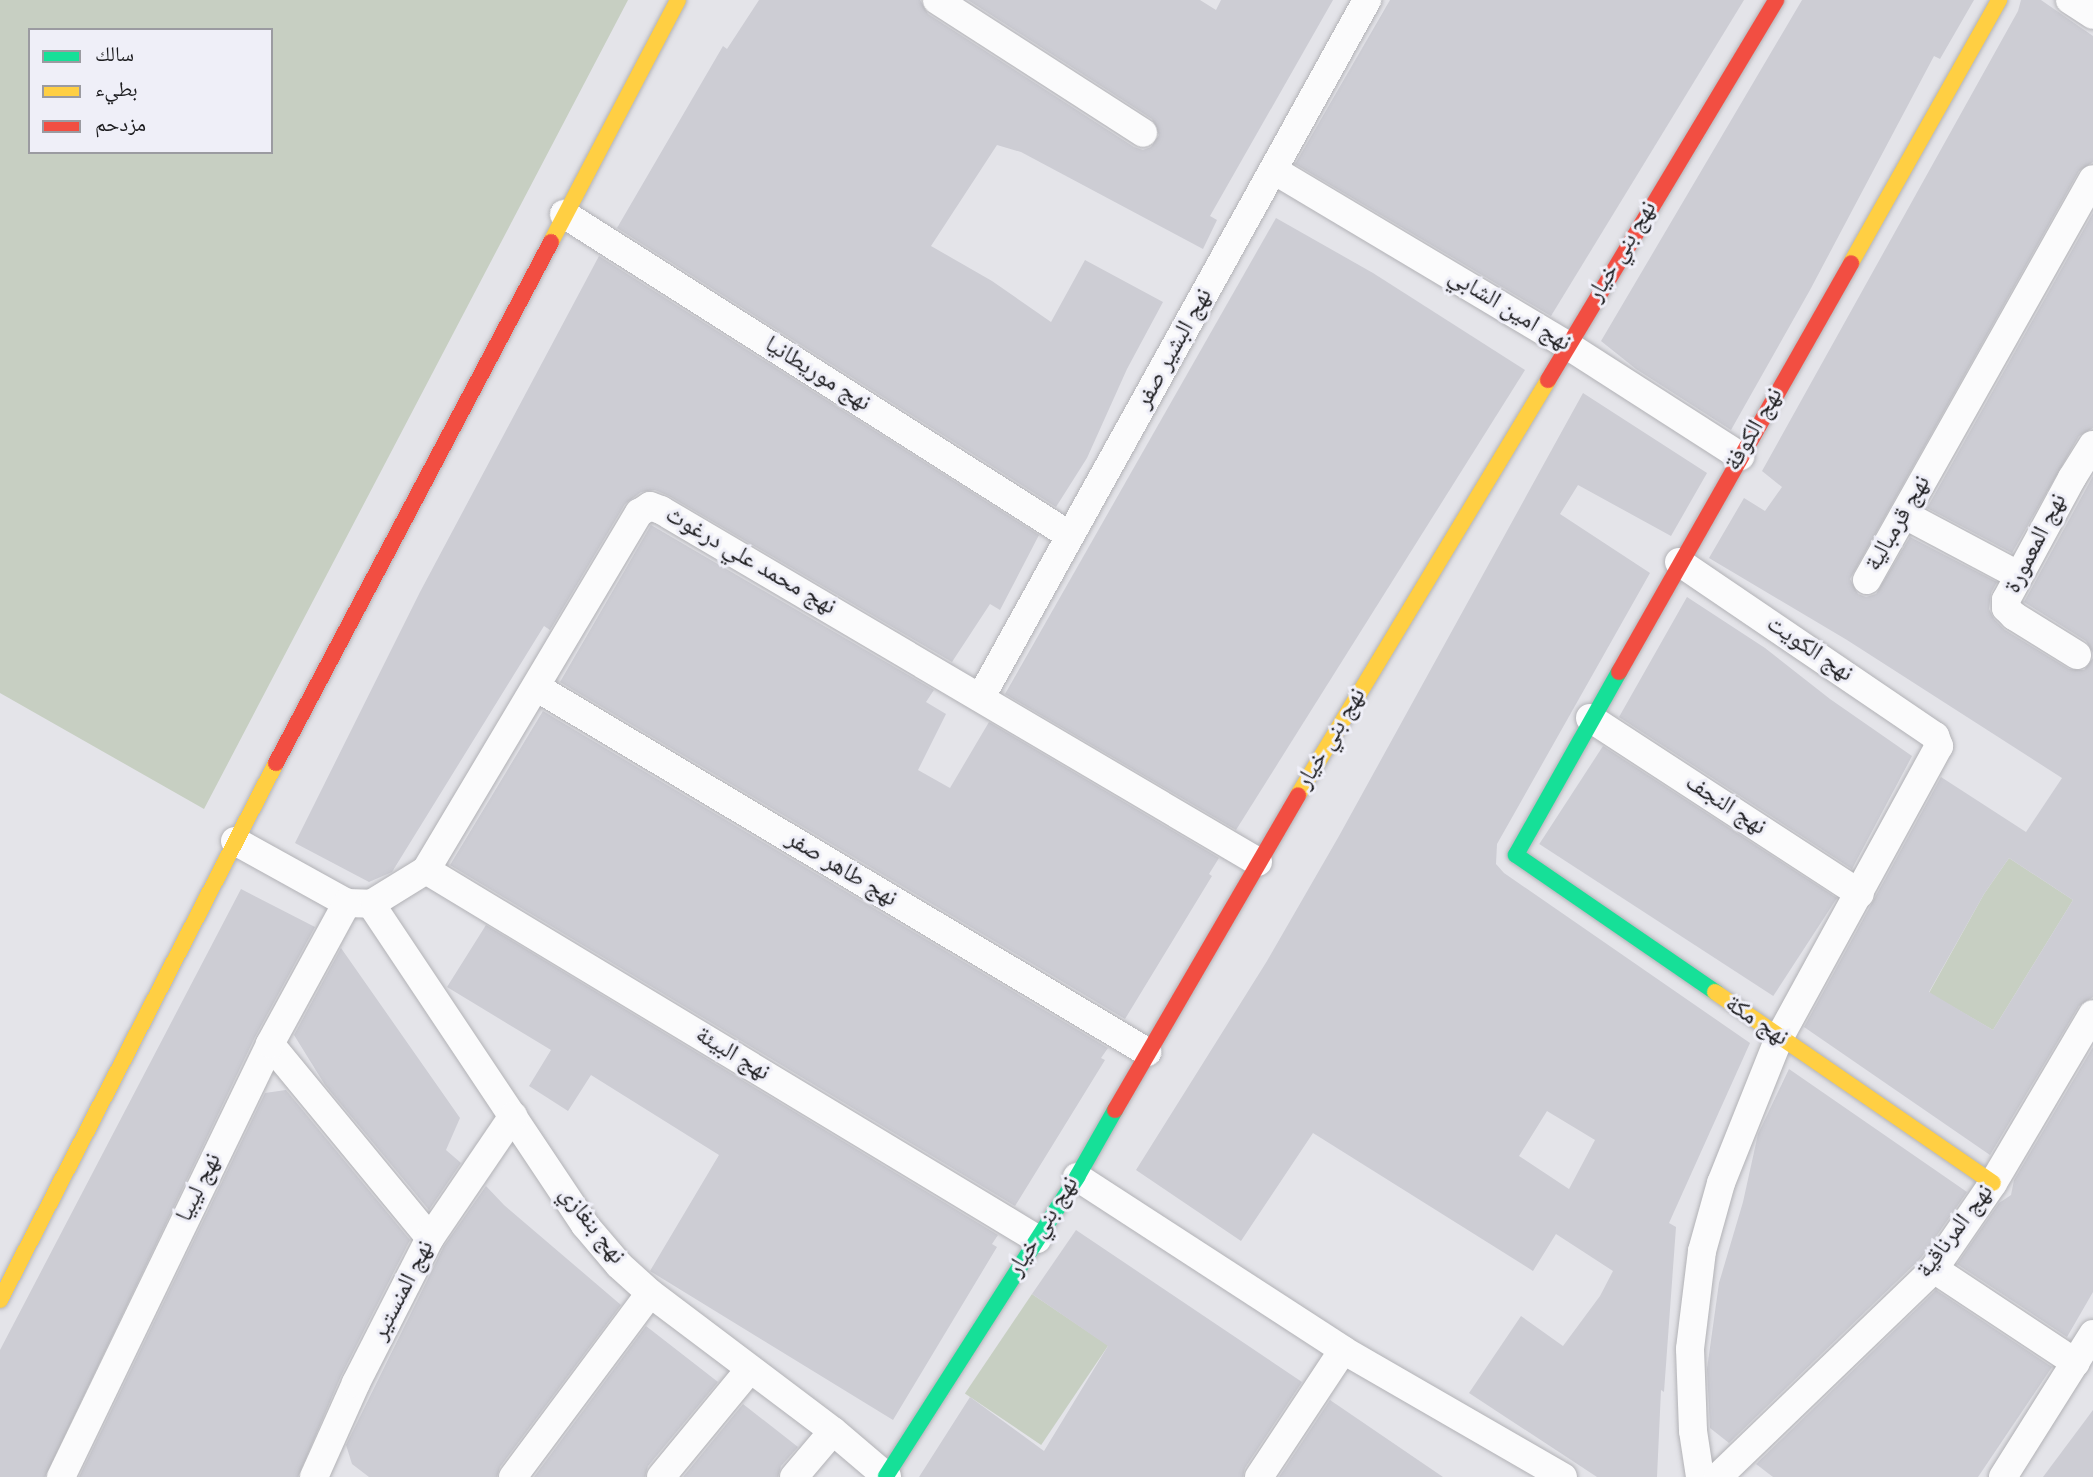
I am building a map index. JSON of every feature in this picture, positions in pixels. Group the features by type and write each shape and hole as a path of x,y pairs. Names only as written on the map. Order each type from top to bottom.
{"street":[{"path":"0,1300 235,841 678,0"},
{"path":"937,0 1143,134"},
{"name":"نهج البشير صفر","path":"981,697 1069,535 1275,171 1367,0"},
{"name":"نهج بني خيار","path":"886,1476 1077,1177 1258,862 1776,0"},
{"name":"نهج الكوفة","path":"1520,860 1516,855 1518,847 1999,0"},
{"path":"2070,0 2093,15"},
{"name":"نهج امين الشابي","path":"1275,171 1567,345 1740,456"},
{"name":"نهج قرمبالية","path":"2093,179 1905,515 1867,580 2093,179"},
{"name":"نهج موريطانيا","path":"564,215 1069,535"},
{"name":"نهج المعمورة","path":"2077,655 2014,616 2006,608 2006,600 2093,445"},
{"name":"نهج محمد علي درغوث","path":"359,904 426,870 639,513 650,506 981,697 1022,724 1258,862"},
{"path":"1905,515 2018,575"},
{"name":"نهج الكويت","path":"1679,562 1938,740 1939,746 1860,894"},
{"name":"نهج طاهر صفر","path":"536,687 1147,1052"},
{"name":"نهج النجف","path":"1590,718 1860,894"},
{"name":"نهج بنغازي","path":"235,841 359,904 513,1116 585,1225 619,1265 650,1293 832,1431 886,1476"},
{"name":"نهج مكة","path":"1520,860 1993,1183"},
{"name":"نهج البيئة","path":"426,870 1037,1239"},
{"path":"1700,1477 1693,1431 1690,1349 1702,1251 1721,1183 1779,1038 1860,894"},
{"name":"نهج ليبيا","path":"61,1477 270,1044 359,904"},
{"name":"نهج المرناقية","path":"1718,1477 1934,1269 1993,1183 2093,1014"},
{"path":"270,1044 430,1238"},
{"name":"نهج المنستير","path":"324,1472 356,1383 430,1238 513,1116"},
{"path":"1077,1177 1343,1349 1563,1477"},
{"path":"1934,1269 2076,1363"},
{"path":"513,1477 650,1293"},
{"path":"2003,1477 2093,1334"},
{"path":"1259,1477 1343,1349"},
{"path":"661,1477 750,1369"},
{"path":"794,1477 832,1431"}],"shaded area":[{"path":"0,0 628,0 204,809 0,693"},
{"path":"2009,858 2073,900 1993,1030 1929,993 1984,894"},
{"path":"1032,1294 1108,1345 1041,1445 965,1393"}],"building":[{"path":"759,0 920,0 928,14 1134,147 1143,150 1151,147 1159,135 1152,119 968,0 1200,0 1216,10 1221,0 1333,0 1210,216 1217,220 1203,249 1021,152 997,145 931,246 992,281 1051,322 1085,260 1163,302 1127,369 1087,458 1056,507 617,228 723,46 727,49"},
{"path":"1390,0 1744,0 1551,316 1295,164"},
{"path":"1802,0 1974,0 1940,59 1934,56 1810,290 1731,430 1636,369 1601,341"},
{"path":"2021,0 2041,0 2093,36 2093,162 2079,171 1850,579 1858,594 1866,597 1876,594 1910,537 1997,582 1991,593 1989,609 2005,630 2069,669 2084,670 2093,658 2093,997 2079,1006 1990,1155 1804,1027 1941,777 2026,832 2062,778 1847,640 1709,558 1744,498 1765,511 1782,487 1762,471 2018,11","holes":["2009,858 2073,900 1993,1030 1929,992 1984,894"]},
{"path":"2093,213 2093,428 2079,436 2012,553 1927,508"},
{"path":"1276,218 1373,273 1525,370 1236,830 1005,694"},
{"path":"599,256 1039,535 1000,610 990,604 952,662 669,496 655,490 641,492 625,504 550,630 544,626 392,872 369,882 295,843 420,592"},
{"path":"1583,393 1707,473 1671,536 1578,485 1560,514 1650,573 1497,844 1496,864 1504,873 1750,1043 1669,1223 1676,1227 1664,1392 1661,1390 1657,1477 1597,1477 1469,1393 1521,1316 1563,1346 1600,1296 1613,1271 1556,1234 1533,1271 1313,1133 1241,1241 1136,1170 1267,961 1339,836","holes":["1547,1111 1595,1140 1569,1189 1519,1156"]},
{"path":"2093,476 2093,653 2086,641 2024,602"},
{"path":"651,525 934,690 926,702 946,714 918,770 950,788 989,722 1219,858 1209,874 1212,876 1125,1019 560,682"},
{"path":"1687,597 1765,648 1830,699 1912,756 1852,869 1619,717"},
{"path":"543,711 1108,1048 1101,1058 1105,1060 1015,1206 450,865"},
{"path":"1603,746 1837,898 1773,996 1539,844"},
{"path":"241,889 315,927 255,1037 45,1477 0,1477 0,1350"},
{"path":"486,925 998,1235 992,1244 997,1247 893,1420 650,1271 719,1155 591,1075 568,1111 529,1086 551,1050 447,987"},
{"path":"341,948 460,1118 446,1150 461,1163 429,1210 325,1085 294,1035"},
{"path":"2093,1047 2093,1292 2067,1337 1957,1264 1999,1203 2011,1195 2014,1180"},
{"path":"1789,1069 1967,1192 1921,1258 1729,1443 1710,1428 1707,1369 1719,1283 1743,1202 1758,1134"},
{"path":"286,1090 410,1240 341,1376 298,1477 79,1477 265,1093"},
{"path":"486,1186 504,1205 621,1305 500,1467 497,1477 369,1477 352,1464 346,1445 444,1246"},
{"path":"1076,1230 1302,1382 1245,1468 1243,1477 919,1477 970,1397 1044,1451 1108,1346 1032,1294"},
{"path":"1936,1290 2052,1367 1978,1477 1773,1477 1756,1464"},
{"path":"646,1326 718,1382 648,1466 645,1477 534,1477"},
{"path":"1330,1400 1443,1477 1279,1477"},
{"path":"743,1404 798,1447 781,1466 778,1477 683,1477"},
{"path":"2093,1410 2093,1477 2043,1477"}],"traffic: fast":[{"path":"1619,672 1516,855 1715,992"},
{"path":"886,1476 1077,1177 1115,1110"}],"traffic: slow":[{"path":"551,242 678,0"},
{"path":"1851,263 1999,0"},
{"path":"1298,795 1548,380"},
{"path":"0,1300 276,763"},
{"path":"1715,992 1993,1183"}],"traffic: jam":[{"path":"1548,380 1776,0"},
{"path":"276,763 551,242"},
{"path":"1619,672 1851,263"},
{"path":"1115,1110 1298,795"}]}
